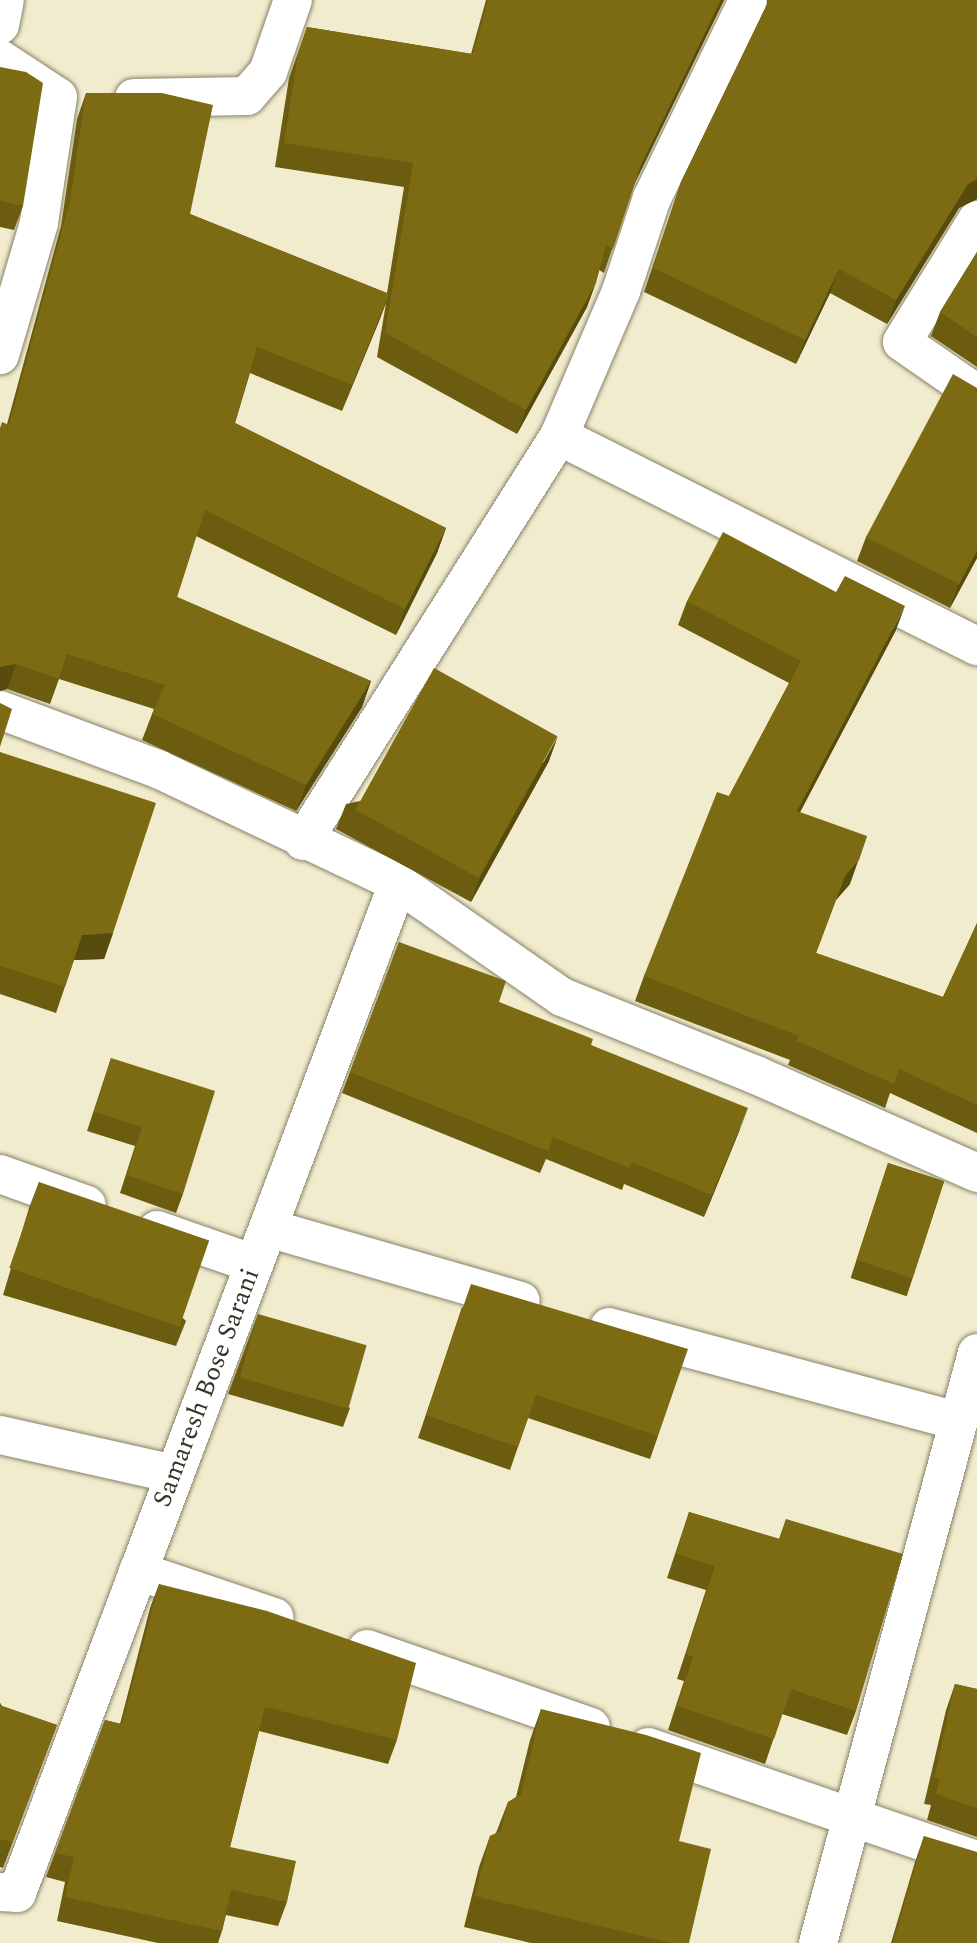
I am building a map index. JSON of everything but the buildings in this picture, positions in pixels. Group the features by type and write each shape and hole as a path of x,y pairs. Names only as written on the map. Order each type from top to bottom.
{"street":[{"path":"0,24 5,0"},
{"path":"0,59 58,97 247,96 268,72 293,0"},
{"path":"303,841 559,436 621,291 652,198 748,0"},
{"path":"0,355 39,223 58,97"},
{"path":"977,220 902,342 977,394"},
{"path":"559,436 977,646"},
{"path":"0,710 158,769 303,841 398,883 562,997 756,1075 977,1172"},
{"name":"Samaresh Bose Sarani","path":"8,1893 75,1738 398,883"},
{"path":"0,1174 254,1264"},
{"path":"268,1228 564,1314 958,1421"},
{"path":"818,1943 849,1816 977,1353"},
{"path":"0,1435 175,1474"},
{"path":"138,1571 977,1860"},
{"path":"38,1724 75,1738"}]}
